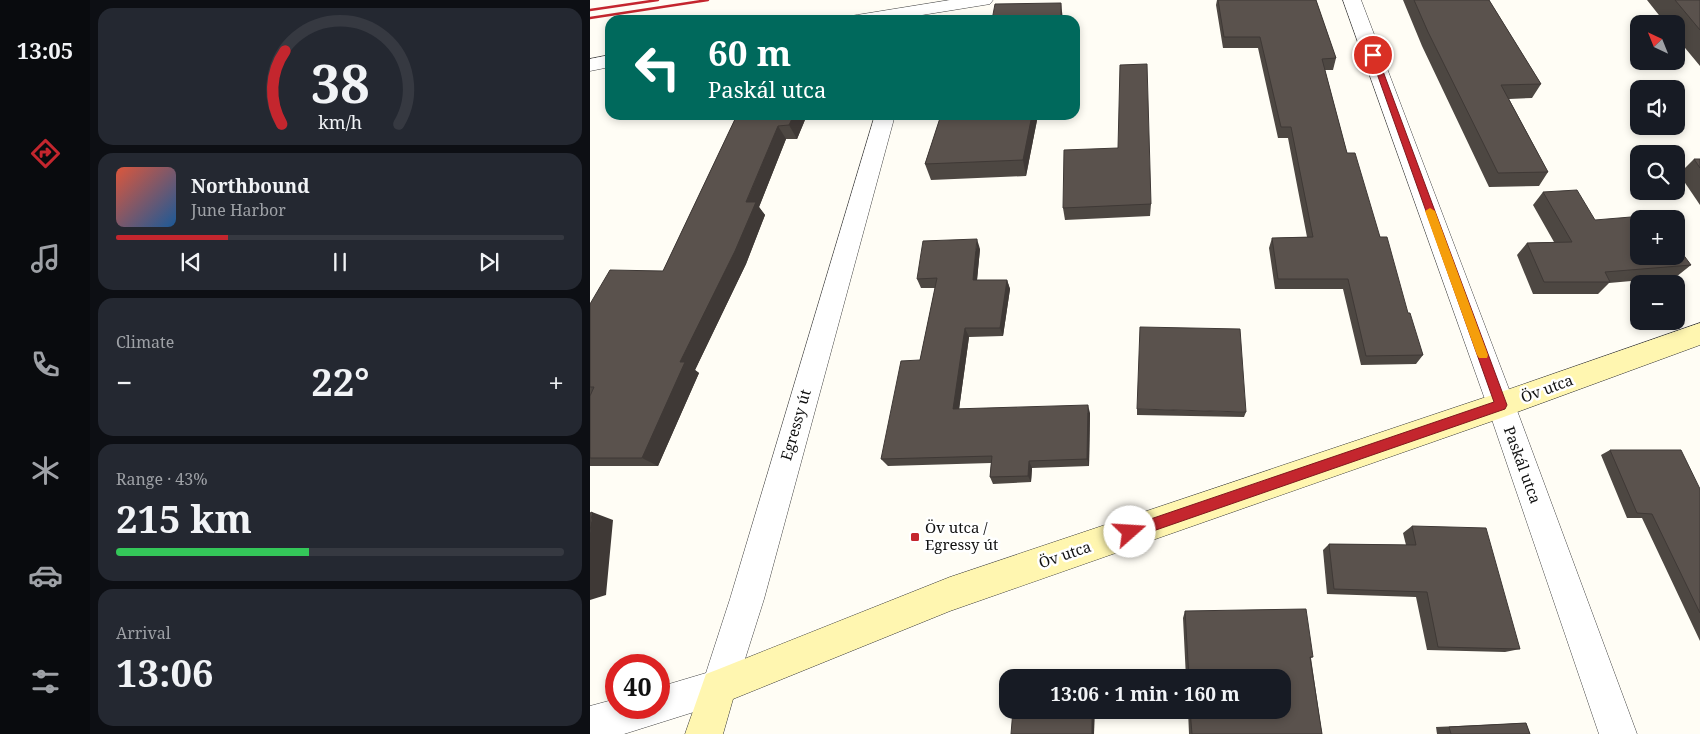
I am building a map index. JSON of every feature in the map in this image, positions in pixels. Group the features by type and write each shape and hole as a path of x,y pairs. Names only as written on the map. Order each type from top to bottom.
{"street":[{"path":"913,15 984,0"},
{"name":"Paskál utca","path":"1352,0 1501,405 1618,734"},
{"path":"590,65 605,63"},
{"name":"Egressy út","path":"704,734 747,599 884,120"},
{"name":"Öv utca","path":"670,702 719,687 950,594 1501,405 1700,334"},
{"path":"590,725 611,719"}],"building":[{"path":"1218,0 1316,0 1336,58 1322,59 1347,153 1355,153 1380,237 1387,237 1408,313 1410,313 1423,355 1366,356 1348,279 1278,279 1272,238 1313,237 1291,127 1281,127 1260,37 1224,37"},
{"path":"1414,0 1489,0 1541,84 1501,85 1548,172 1498,173"},
{"path":"1675,0 1700,0 1700,30"},
{"path":"1061,3 1061,15 993,15 995,4"},
{"path":"1147,64 1151,204 1063,208 1064,150 1118,148 1120,65"},
{"path":"735,120 792,120 789,125 778,126 746,202 756,202 735,251 680,362 685,362 642,458 590,458 590,396 594,387 590,387 590,304 610,270 663,271"},
{"path":"939,120 1031,120 1023,160 925,164"},
{"path":"1694,159 1700,159 1700,168"},
{"path":"1577,190 1595,220 1630,217 1630,265 1685,265 1685,257 1691,265 1605,272 1610,282 1544,282 1527,243 1572,242 1543,192"},
{"path":"977,239 973,280 1007,280 1000,328 965,328 953,409 1088,405 1087,459 1029,461 1028,476 990,477 992,456 881,459 901,361 920,360 937,278 917,279 923,241"},
{"path":"1140,327 1240,329 1246,412 1137,409"},
{"path":"1610,450 1681,450 1700,489 1700,613 1652,514 1637,513"},
{"path":"592,512 590,533 590,513"},
{"path":"1412,526 1486,528 1520,649 1438,647 1427,592 1334,589 1329,544 1416,545"},
{"path":"1306,609 1313,657 1310,657 1322,734 1192,734 1191,719 1291,719 1291,669 1188,669 1185,611"},
{"path":"1012,719 1092,719 1092,734 1011,734"},
{"path":"1526,723 1530,734 1451,734 1449,727"}],"railway":[{"path":"590,10 658,0"},
{"path":"610,15 708,0"},
{"path":"590,18 605,16"}],"slow traffic":[{"path":"1430,211 1483,355"}],"place":[{"name":"Öv utca / Egressy út","path":"915,537"}],"route":[{"path":"1130,532 1501,405 1373,55"}]}
